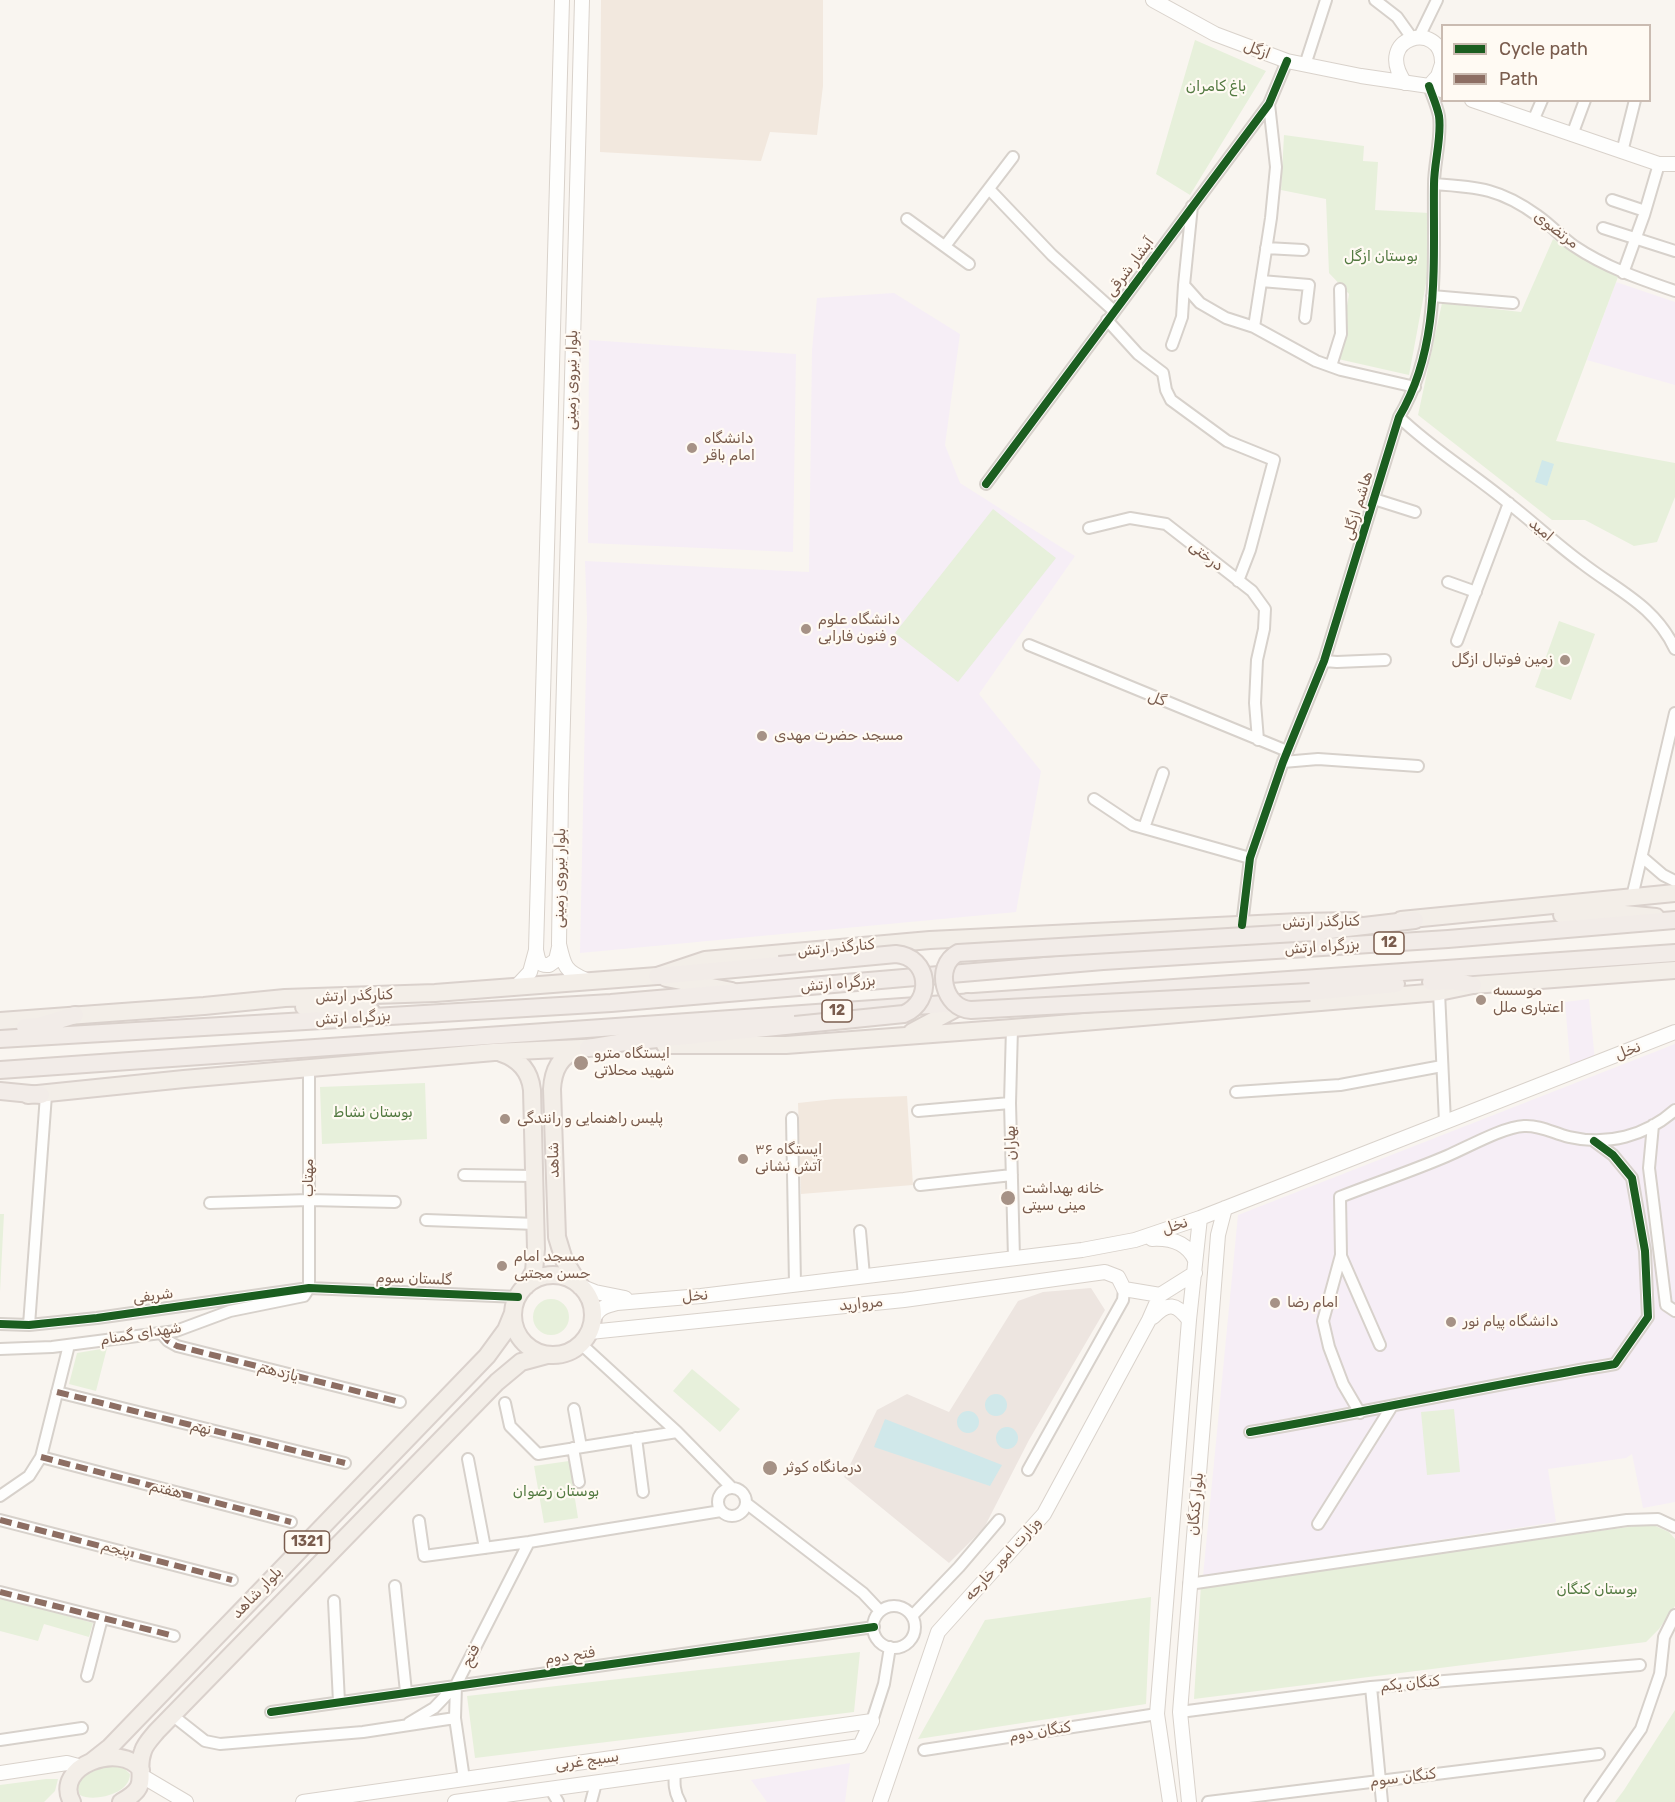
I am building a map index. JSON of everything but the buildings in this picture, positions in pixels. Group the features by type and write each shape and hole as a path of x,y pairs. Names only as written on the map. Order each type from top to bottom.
{"highway":[{"path":"1414,920 1313,932 958,953 949,961 944,978 948,994 954,1004 961,1009 971,1010 1310,992 1451,981 1473,985"},
{"name":"بزرگراه ارتش","path":"0,1039 610,1003 1091,962 1425,940 1675,920"},
{"name":"بزرگراه ارتش","path":"0,1070 1675,953"},
{"path":"588,1048 604,1044 904,1014 913,1009 922,998 925,989 923,975 915,961 903,955 657,976"},
{"path":"0,1029 30,1027 75,1015"},
{"path":"0,1091 43,1095"}],"main road":[{"name":"بلوار نیروی زمینی","path":"516,987 530,972 536,950 562,0"},
{"name":"بلوار نیروی زمینی","path":"582,0 562,760 560,944 564,964 571,974 589,981"},
{"name":"ازگل","path":"1156,1 1215,34 1287,61 1406,83"},
{"path":"1441,57 1437,45 1425,38 1415,38 1400,47 1396,54 1397,69 1406,83 1441,89"},
{"path":"561,55 580,55"},
{"path":"1429,86 1438,76 1441,68"},
{"path":"1478,102 1659,164 1675,165"},
{"path":"541,760 562,760"},
{"name":"کنارگذر ارتش","path":"0,1021 285,998 435,993 657,976 705,960 930,940 1299,922 1414,920 1675,893"},
{"path":"1414,920 1614,913 1675,920"},
{"path":"536,950 538,962 549,965 556,960 560,944"},
{"path":"0,1096 43,1095 184,1079 494,1052 697,1044 786,1045 1439,992 1473,985 1674,971"},
{"path":"657,976 739,992"},
{"path":"906,1035 968,1002"},
{"path":"204,1006 306,1007 420,1014"},
{"name":"نخل","path":"645,1300 701,1296 1082,1250 1135,1240 1200,1218 1675,1032"},
{"name":"شاهد","path":"580,1286 564,1260 557,1237 552,1089 554,1074 563,1058 572,1052 588,1048"},
{"name":"شاهد","path":"494,1052 508,1055 520,1064 528,1074 532,1090 536,1250 534,1271 522,1292"},
{"path":"532,1090 541,1080 547,1082 552,1089"},
{"name":"بلوار کنگان","path":"1190,1802 1180,1712 1218,1235 1225,1208"},
{"name":"بلوار کنگان","path":"1170,1802 1157,1714 1200,1218"},
{"path":"1197,1243 1202,1232 1208,1227 1215,1227 1218,1235"},
{"path":"1124,1289 1160,1295 1195,1267 1191,1251 1169,1238 1135,1240"},
{"name":"مروارید","path":"588,1332 904,1299 1105,1272 1118,1277 1124,1289"},
{"path":"555,1275 565,1277 580,1286 604,1295 645,1300 604,1307 597,1311 588,1332 571,1351 560,1355 536,1352 526,1345 514,1325 513,1313 522,1292 534,1280 555,1275"},
{"path":"580,1286 590,1301 588,1332"},
{"name":"وزارت امور خارجه","path":"880,1802 938,1632 1044,1514 1149,1320 1160,1295"},
{"path":"1149,1320 1163,1307 1170,1306 1183,1311 1190,1320"},
{"name":"بلوار شاهد","path":"57,1802 79,1772 110,1746 487,1356 506,1330 513,1313"},
{"name":"بلوار شاهد","path":"141,1773 143,1750 172,1715 497,1382 521,1362 547,1355"},
{"path":"1186,1365 1207,1368"},
{"path":"1157,1714 1180,1712"},
{"name":"بسیج غربی","path":"463,1801 860,1746 872,1721"},
{"name":"بسیج غربی","path":"303,1802 872,1721"},
{"path":"0,1781 79,1772 114,1756 134,1762 141,1773 186,1802"},
{"path":"0,1773 67,1763 79,1772"},
{"path":"72,1802 67,1791 79,1772"},
{"path":"121,1802 138,1788 141,1773"},
{"path":"463,1801 464,1779"}],"street":[{"path":"1305,65 1326,0"},
{"path":"1375,0 1397,17 1415,38 1437,0"},
{"name":"آبشار شرقی","path":"986,484 1269,104 1287,61"},
{"name":"هاشم ازگلی","path":"1242,925 1250,858 1285,757 1324,661 1399,417 1415,387 1422,360 1432,296 1435,249 1434,184 1439,117 1429,86"},
{"path":"1533,121 1541,102"},
{"path":"1572,135 1584,102"},
{"path":"1622,152 1634,102"},
{"path":"1254,327 1276,167 1269,104"},
{"path":"945,246 1013,157"},
{"path":"1623,273 1659,164"},
{"name":"مرتضوی","path":"1434,184 1470,186 1494,191 1539,216 1574,246 1623,273 1675,291"},
{"path":"989,189 1052,255 1114,311"},
{"path":"1612,200 1645,211"},
{"path":"1172,345 1182,317 1192,206"},
{"path":"907,219 969,264"},
{"path":"1603,228 1675,251"},
{"path":"1266,248 1303,250"},
{"path":"1261,281 1309,285 1305,318"},
{"path":"1184,285 1200,303 1226,318 1254,327 1290,348 1331,366 1415,387"},
{"path":"1331,366 1341,334 1340,289"},
{"path":"1432,296 1513,303"},
{"name":"درختی","path":"1089,528 1130,518 1166,524 1239,581 1250,550 1274,460 1227,441 1171,400 1166,390 1163,373 1138,354 1107,320"},
{"name":"امید","path":"1399,417 1419,435 1509,503 1553,542 1631,597 1664,628 1675,649"},
{"path":"1374,499 1415,512"},
{"path":"1457,641 1509,503"},
{"path":"1239,581 1252,591 1265,609 1264,629 1257,660 1255,704 1258,740"},
{"path":"1448,582 1476,592"},
{"name":"گل","path":"1029,645 1258,740 1285,757"},
{"path":"1324,661 1385,660"},
{"path":"1632,897 1675,713"},
{"path":"1285,757 1418,766"},
{"path":"1144,828 1163,773"},
{"path":"1094,799 1133,825 1250,858"},
{"path":"1642,857 1675,881"},
{"path":"1439,992 1445,1122"},
{"name":"بهاران","path":"1012,1028 1010,1103 1014,1258"},
{"path":"1236,1092 1340,1085 1442,1066"},
{"name":"مهتاب","path":"309,1068 309,1288"},
{"path":"29,1325 43,1095"},
{"path":"918,1111 1010,1103"},
{"path":"1360,1413 1343,1384 1329,1347 1323,1321 1341,1255 1340,1197 1523,1125 1542,1127 1568,1137 1594,1142 1627,1138 1664,1120 1675,1110"},
{"path":"792,1118 795,1284"},
{"path":"1653,1125 1648,1168 1666,1305 1675,1311"},
{"path":"1250,1432 1360,1413 1502,1383 1615,1364 1648,1317 1645,1251 1632,1178 1613,1155 1594,1142"},
{"path":"464,1175 534,1176"},
{"path":"920,1185 1012,1175"},
{"path":"210,1203 309,1200 395,1202"},
{"path":"426,1220 536,1224"},
{"path":"860,1231 864,1276"},
{"path":"1341,1255 1380,1345"},
{"name":"شریفی","path":"0,1324 29,1325 97,1318 309,1288"},
{"name":"گلستان سوم","path":"309,1288 522,1292"},
{"name":"شهدای گمنام","path":"0,1349 69,1345 176,1331 230,1311 298,1298 303,1296 309,1288"},
{"path":"1028,1470 1123,1300 1124,1289"},
{"path":"419,1521 424,1556 529,1542 721,1511 729,1516 742,1512 746,1503 744,1494 732,1488 676,1432 588,1332"},
{"name":"یازدهم","path":"161,1333 177,1346 400,1402"},
{"path":"0,1496 29,1476 41,1457 69,1345"},
{"name":"نهم","path":"57,1392 345,1463"},
{"path":"506,1403 510,1426 538,1454 676,1432"},
{"path":"1318,1524 1392,1406"},
{"path":"574,1408 579,1482"},
{"path":"636,1438 643,1492"},
{"name":"هفتم","path":"41,1457 291,1522"},
{"path":"468,1459 485,1548"},
{"path":"721,1511 718,1498 723,1491 732,1488"},
{"path":"746,1503 863,1593 880,1611"},
{"path":"1189,1584 1627,1520 1658,1519 1675,1527"},
{"name":"پنجم","path":"0,1520 232,1580"},
{"path":"912,1616 959,1568 999,1520"},
{"name":"فتح","path":"464,1779 455,1718 456,1685 529,1542"},
{"path":"396,1586 406,1692"},
{"path":"0,1592 174,1636"},
{"path":"334,1601 339,1702"},
{"path":"897,1606 912,1616 913,1636 903,1646 890,1647 878,1641 873,1622 880,1611 897,1606"},
{"path":"1590,1802 1641,1729 1660,1674 1664,1636 1675,1615"},
{"path":"87,1676 102,1618"},
{"name":"فتح دوم","path":"271,1712 874,1627"},
{"path":"872,1721 884,1684 890,1647"},
{"name":"کنگان یکم","path":"1180,1712 1371,1687 1640,1665"},
{"path":"404,1726 434,1708 456,1685"},
{"path":"1371,1687 1382,1802"},
{"name":"کنگان دوم","path":"924,1750 1157,1714"},
{"path":"172,1715 205,1741 220,1744 305,1738 455,1718"},
{"path":"0,1740 82,1728"},
{"name":"کنگان سوم","path":"1208,1802 1599,1754"},
{"path":"675,1771 674,1784 676,1796 680,1802"},
{"path":"591,1802 596,1783"},
{"path":"549,1788 558,1802"}],"shaded area":[{"path":"601,0 823,0 823,86 817,135 770,132 761,161 600,152"},
{"path":"1616,282 1675,302 1675,385 1587,360"},
{"name":"دانشگاه علوم و فنون فارابی","path":"894,293 960,334 945,445 960,483 1075,556 979,694 1041,771 1016,912 580,953 587,618 585,561 809,572 812,350 817,298"},
{"name":"دانشگاه امام باقر","path":"589,340 796,354 793,552 588,543"},
{"path":"1589,999 1595,1061 1571,1073 1565,1002"},
{"name":"دانشگاه پیام نور","path":"1675,1044 1675,1502 1643,1508 1632,1454 1626,1458 1548,1469 1556,1522 1203,1576 1238,1215"},
{"path":"907,1096 913,1185 801,1194 798,1103"},
{"path":"1091,1288 1105,1310 1029,1440 984,1528 949,1563 844,1477 877,1410 907,1394 949,1412 1018,1301 1043,1292"},
{"path":"850,1763 845,1802 767,1802 751,1780"}],"green space":[{"name":"باغ کامران","path":"1195,40 1266,71 1190,195 1156,174"},
{"name":"بوستان ازگل","path":"1284,135 1364,146 1363,161 1378,162 1375,210 1429,213 1427,278 1409,375 1338,359 1349,294 1329,273 1326,199 1281,190"},
{"path":"1553,239 1618,277 1556,441 1675,463 1675,497 1657,542 1634,546 1585,520 1552,520 1418,415 1442,303 1521,312"},
{"path":"993,509 1056,558 958,682 895,633"},
{"name":"زمین فوتبال ازگل","path":"1559,621 1595,634 1571,700 1535,687"},
{"name":"بوستان نشاط","path":"425,1083 427,1139 322,1144 320,1087"},
{"path":"0,1214 4,1214 0,1292"},
{"path":"551,1299 563,1305 569,1317 563,1329 551,1335 539,1329 533,1317 539,1305"},
{"path":"107,1348 96,1391 69,1384 77,1353"},
{"path":"692,1369 740,1409 720,1432 673,1391"},
{"path":"1454,1409 1460,1472 1427,1475 1421,1412"},
{"name":"بوستان رضوان","path":"569,1461 578,1518 544,1523 534,1466"},
{"name":"بوستان کنگان","path":"1651,1524 1669,1532 1675,1539 1675,1606 1659,1629 1646,1642 1194,1699 1201,1584"},
{"path":"0,1597 93,1623 89,1637 44,1624 38,1641 0,1631"},
{"path":"1151,1597 1146,1704 918,1739 985,1620"},
{"path":"860,1652 854,1712 475,1758 467,1696"},
{"path":"1675,1710 1675,1802 1615,1802 1624,1790"},
{"path":"113,1765 122,1766 130,1774 124,1787 101,1797 80,1795 77,1785 83,1777 97,1769"},
{"path":"58,1779 55,1791 44,1802 0,1802 0,1785"}],"water":[{"path":"1542,460 1554,464 1547,486 1535,482"},
{"path":"996,1394 1004,1397 1007,1405 1004,1413 996,1416 988,1413 985,1405 988,1397"},
{"path":"968,1411 976,1414 979,1422 976,1430 968,1433 960,1430 957,1422 960,1414"},
{"path":"885,1419 1002,1465 990,1486 874,1447"},
{"path":"1007,1427 1015,1430 1018,1438 1015,1446 1007,1449 999,1446 996,1438 999,1430"}],"marked path":[{"path":"161,1333 177,1346 400,1402"},
{"path":"57,1392 345,1463"},
{"path":"41,1457 291,1522"},
{"path":"0,1520 232,1580"},
{"path":"0,1592 174,1636"}],"cycle path":[{"path":"986,484 1269,104 1287,61"},
{"path":"1242,925 1250,858 1283,762 1324,661 1399,417 1413,390 1422,362 1432,304 1434,176 1439,133 1439,116 1429,86"},
{"path":"1250,1432 1615,1364 1648,1317 1645,1251 1632,1178 1613,1155 1594,1141"},
{"path":"0,1324 29,1325 97,1318 309,1288 518,1297"},
{"path":"271,1712 874,1627"}],"place":[{"name":"دانشگاه امام باقر","path":"692,448"},
{"name":"دانشگاه علوم و فنون فارابی","path":"806,629"},
{"name":"زمین فوتبال ازگل","path":"1565,660"},
{"name":"مسجد حضرت مهدی","path":"762,736"},
{"name":"موسسه اعتباری ملل","path":"1481,1000"},
{"name":"ایستگاه مترو شهید محلاتی","path":"581,1063"},
{"name":"پلیس راهنمایی و رانندگی","path":"505,1119"},
{"name":"ایستگاه ۳۶ آتش نشانی","path":"743,1159"},
{"name":"خانه بهداشت مینی سیتی","path":"1008,1198"},
{"name":"مسجد امام حسن مجتبی","path":"502,1266"},
{"name":"امام رضا","path":"1275,1303"},
{"name":"دانشگاه پیام نور","path":"1451,1322"},
{"name":"درمانگاه کوثر","path":"770,1468"}]}
